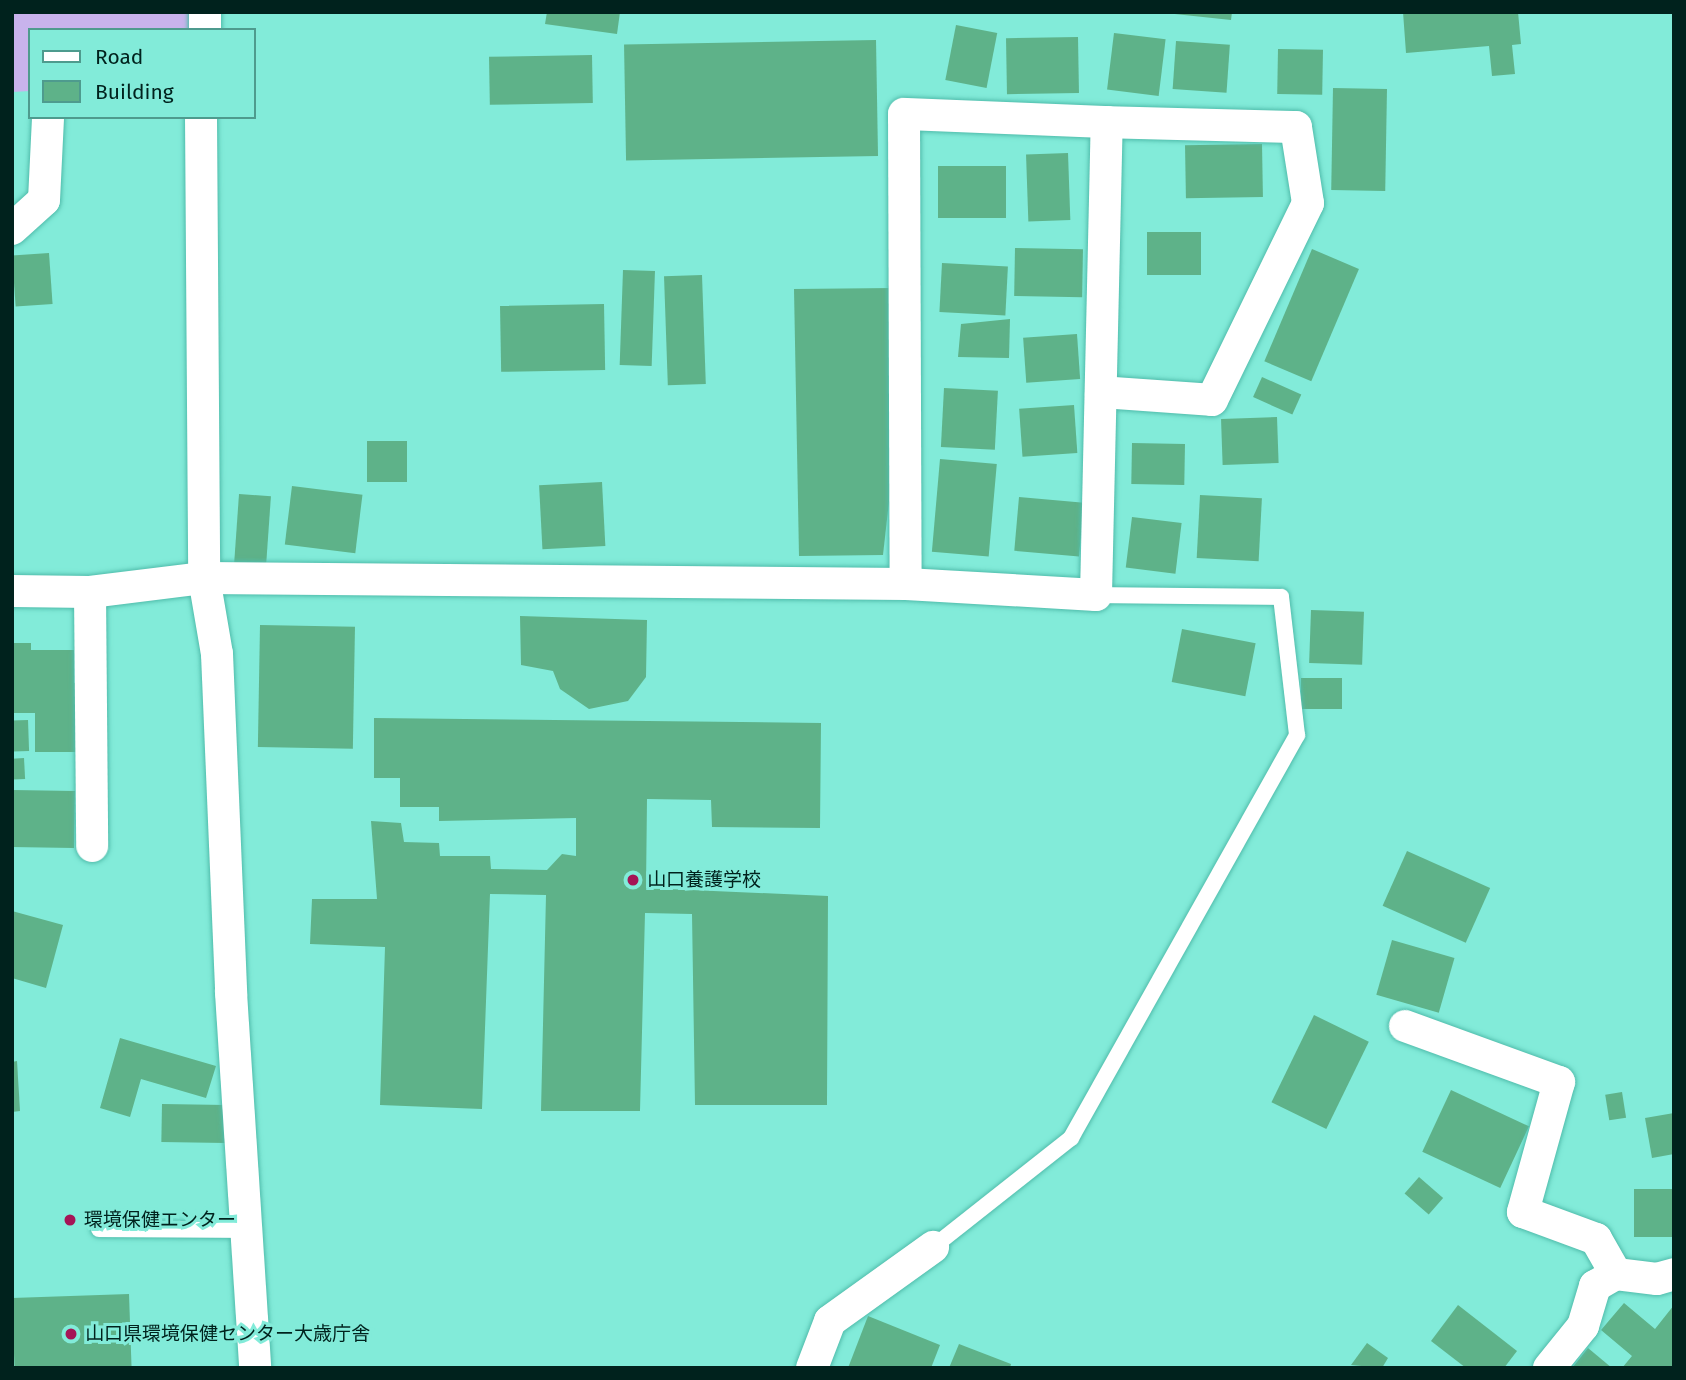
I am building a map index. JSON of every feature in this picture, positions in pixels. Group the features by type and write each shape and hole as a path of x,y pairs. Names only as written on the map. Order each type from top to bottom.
{"street":[{"path":"906,584 904,114 1296,127 1308,203 1212,400 1101,392"},
{"path":"12,229 44,200 48,119"},
{"path":"201,119 204,578 217,654 231,993 249,1230 255,1368"},
{"path":"12,591 90,592 204,578 906,584 1096,595 1107,122"},
{"path":"90,592 92,846"},
{"path":"1405,1026 1559,1082 1523,1212 1596,1239 1616,1274"},
{"path":"812,1368 830,1321 933,1247"},
{"path":"1549,1368 1583,1326 1595,1286 1616,1274 1657,1279 1674,1274"}],"lane":[{"path":"933,1247 1071,1138 1297,736 1281,597 1096,595"},
{"path":"99,1229 249,1230"}],"shaded area":[{"path":"12,12 194,12 194,28 28,28 28,91 12,92"}],"building":[{"path":"547,12 620,12 617,34 545,24"},
{"path":"1156,12 1232,12 1231,20"},
{"path":"1403,12 1518,12 1521,44 1512,45 1515,74 1492,76 1489,46 1406,53"},
{"path":"956,25 997,33 987,88 945,80"},
{"path":"1114,33 1166,39 1159,96 1107,90"},
{"path":"1078,37 1079,93 1007,94 1006,38"},
{"path":"876,40 878,156 626,160 624,44"},
{"path":"1176,41 1230,45 1227,93 1173,89"},
{"path":"1278,49 1323,50 1322,95 1277,94"},
{"path":"592,55 593,103 490,105 489,57"},
{"path":"1333,88 1387,89 1385,191 1331,190"},
{"path":"1262,144 1263,197 1186,198 1185,145"},
{"path":"1068,153 1070,220 1028,221 1026,154"},
{"path":"938,166 1006,166 1006,218 938,218"},
{"path":"1147,232 1201,232 1201,275 1147,275"},
{"path":"1015,248 1083,249 1082,297 1014,296"},
{"path":"1312,249 1359,269 1311,381 1264,361"},
{"path":"49,253 53,304 16,306 12,256"},
{"path":"942,263 1008,266 1005,315 939,312"},
{"path":"623,270 655,271 652,366 620,365"},
{"path":"702,275 706,384 668,385 664,276"},
{"path":"893,288 894,457 883,555 799,556 794,289"},
{"path":"604,304 605,370 501,372 500,306"},
{"path":"1010,319 1009,358 958,357 961,324"},
{"path":"1077,334 1080,379 1026,383 1023,338"},
{"path":"1262,377 1301,394 1292,415 1253,397"},
{"path":"944,388 998,391 995,450 941,447"},
{"path":"1074,405 1077,453 1022,457 1019,409"},
{"path":"1277,417 1279,463 1223,465 1221,419"},
{"path":"367,441 407,441 407,482 367,482"},
{"path":"1132,443 1185,444 1184,485 1131,484"},
{"path":"940,459 997,464 989,557 932,552"},
{"path":"602,482 605,546 542,549 539,485"},
{"path":"292,486 362,495 355,553 285,545"},
{"path":"239,494 271,496 266,568 234,566"},
{"path":"1200,495 1262,498 1259,561 1197,558"},
{"path":"1019,497 1084,503 1079,556 1014,551"},
{"path":"1132,517 1182,523 1175,574 1126,568"},
{"path":"1311,610 1364,612 1362,665 1309,663"},
{"path":"520,616 647,620 646,677 628,701 589,709 560,689 553,671 521,665"},
{"path":"260,625 355,627 353,749 258,747"},
{"path":"1182,629 1256,643 1245,696 1172,682"},
{"path":"12,643 31,643 31,650 74,650 74,683 83,683 83,752 35,752 35,713 12,713"},
{"path":"1301,678 1342,678 1342,709 1301,709"},
{"path":"374,718 821,723 820,828 712,827 711,800 647,799 646,888 828,896 827,1105 695,1105 692,914 645,913 640,1111 541,1111 546,895 490,894 482,1109 380,1105 385,947 310,944 312,899 377,899 371,821 401,823 404,842 439,843 440,856 490,856 491,869 547,870 562,854 576,856 576,818 439,821 439,807 400,807 400,778 374,778"},
{"path":"28,720 29,751 13,752 12,721"},
{"path":"24,758 25,779 13,780 12,759"},
{"path":"12,790 75,791 74,848 12,847"},
{"path":"1407,851 1490,888 1466,943 1383,906"},
{"path":"12,911 63,925 46,988 12,978"},
{"path":"1392,940 1454,958 1439,1013 1376,995"},
{"path":"1314,1015 1369,1042 1326,1129 1271,1102"},
{"path":"120,1038 216,1066 206,1098 141,1079 130,1117 100,1108"},
{"path":"17,1061 20,1111 12,1112 12,1062"},
{"path":"1451,1090 1529,1126 1500,1188 1422,1152"},
{"path":"1622,1092 1626,1118 1609,1120 1605,1095"},
{"path":"162,1104 226,1105 225,1143 161,1142"},
{"path":"1674,1113 1674,1154 1652,1158 1645,1118"},
{"path":"1419,1177 1443,1198 1429,1215 1405,1194"},
{"path":"1634,1189 1674,1189 1674,1237 1634,1237"},
{"name":"山口県環境保健センター大歳庁舎","path":"129,1294 132,1368 15,1368 12,1298"},
{"path":"1624,1303 1655,1329 1674,1305 1673,1368 1622,1368 1632,1356 1601,1330"},
{"path":"1458,1305 1517,1351 1504,1368 1466,1368 1431,1341"},
{"path":"868,1316 940,1345 931,1368 848,1368"},
{"path":"1367,1343 1388,1358 1382,1368 1351,1365"},
{"path":"959,1344 1011,1364 1010,1368 949,1368"},
{"path":"1588,1348 1612,1368 1572,1368"}],"place":[{"name":"山口養護学校","path":"633,880"},
{"name":"環境保健エンター","path":"70,1220"},
{"name":"山口県環境保健センター大歳庁舎","path":"71,1334"}]}
